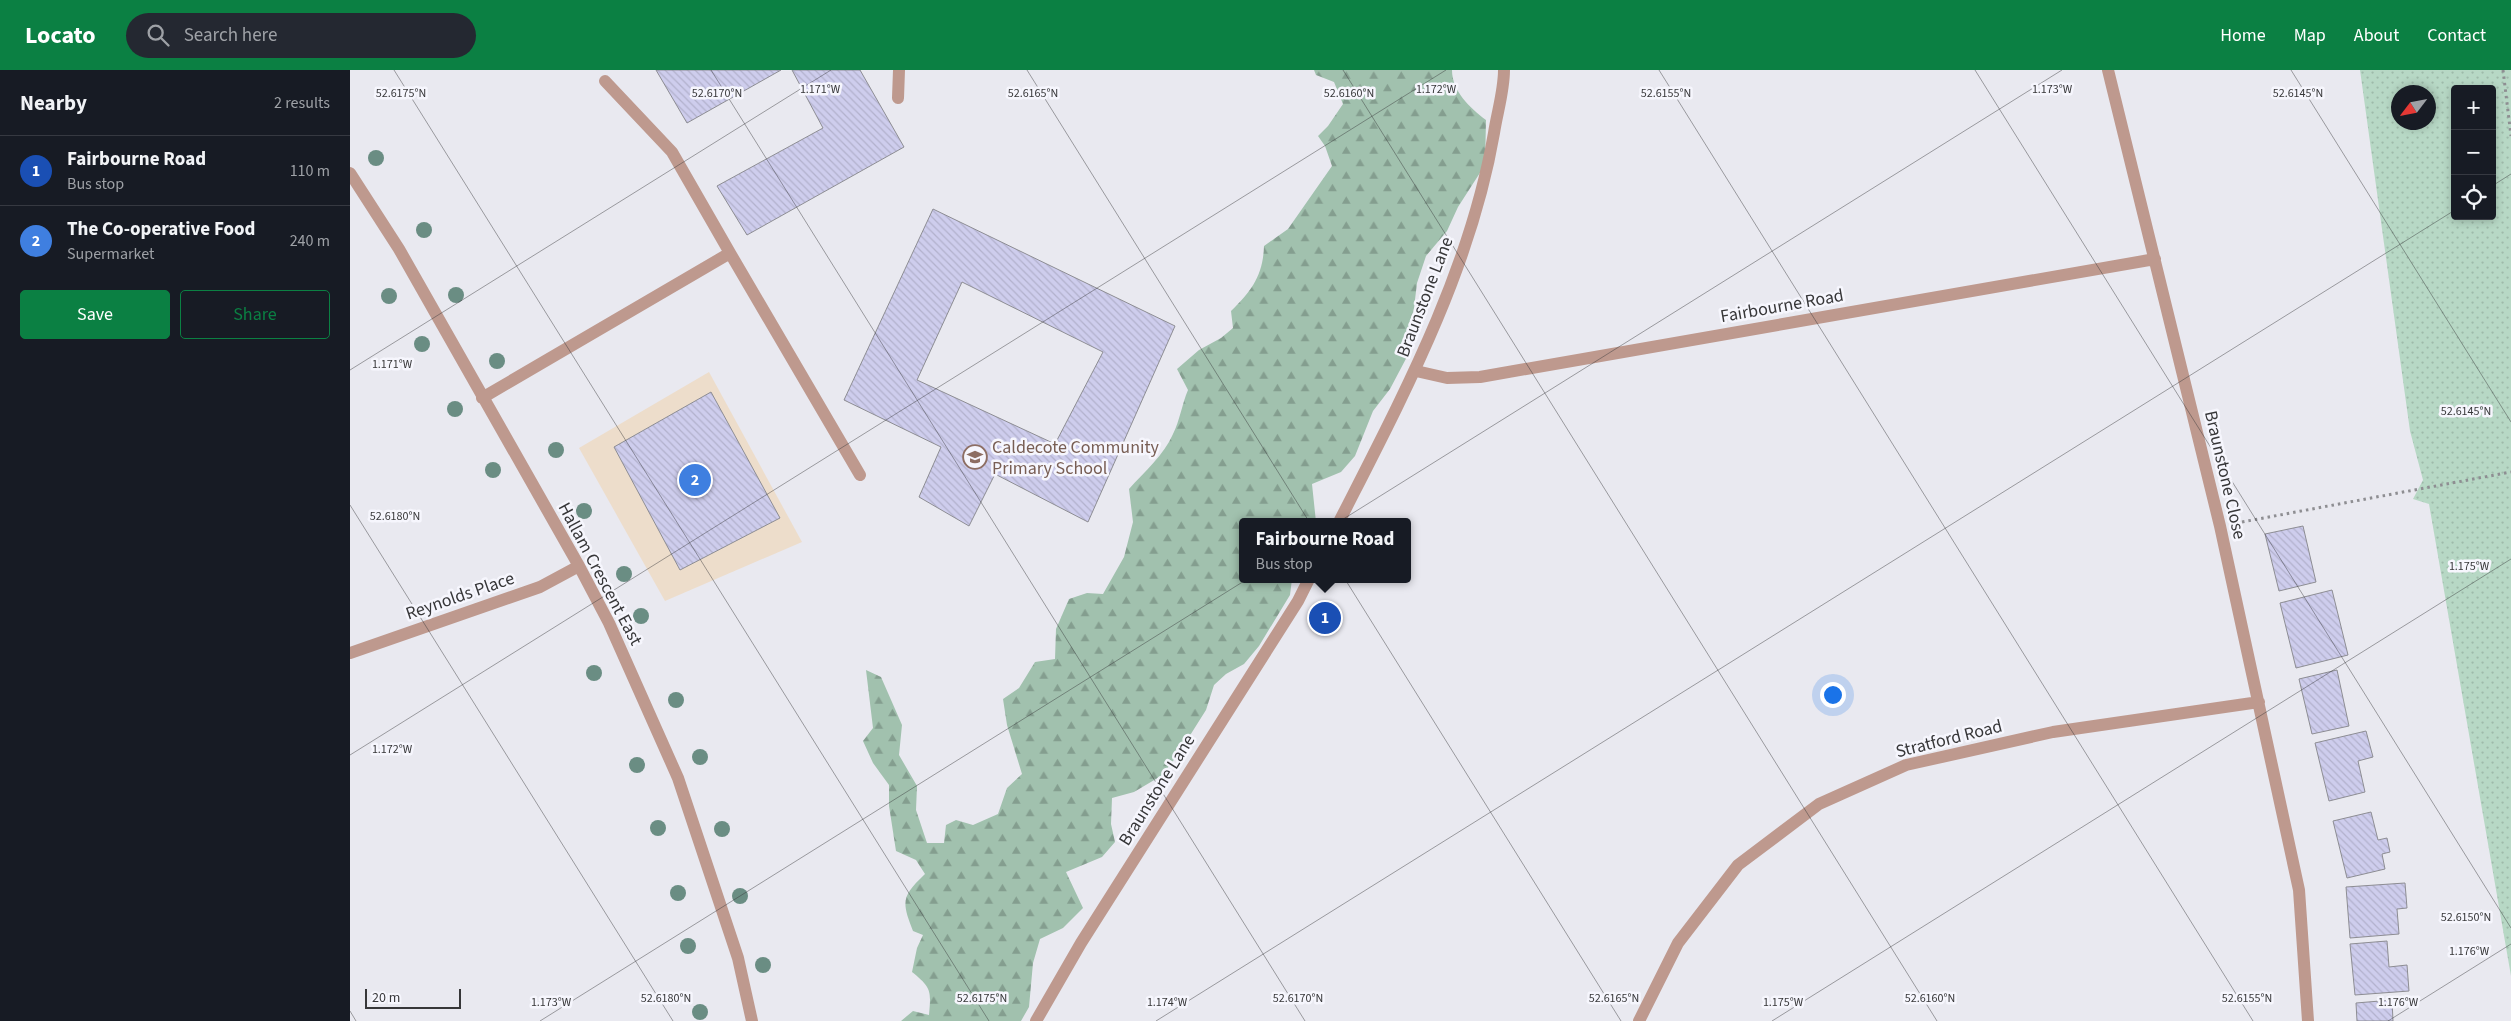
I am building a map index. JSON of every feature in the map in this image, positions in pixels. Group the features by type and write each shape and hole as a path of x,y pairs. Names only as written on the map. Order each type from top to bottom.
{"street":[{"path":"898,98 899,70"},
{"name":"Braunstone Lane","path":"1341,518 1416,371 1463,253 1486,175 1504,70"},
{"name":"Braunstone Close","path":"2108,70 2220,526 2299,890 2308,1021"},
{"path":"605,81 672,152 860,475"},
{"name":"Hallam Crescent East","path":"350,173 399,249 579,566 609,623 678,778 738,958 752,1021"},
{"path":"482,398 730,253"},
{"name":"Fairbourne Road","path":"1416,371 1447,378 1480,377 2154,259"},
{"name":"Reynolds Place","path":"350,653 540,587 579,566"},
{"name":"Braunstone Lane","path":"1036,1021 1081,943 1298,601 1307,583"},
{"name":"Stratford Road","path":"1639,1021 1678,944 1738,865 1819,804 1906,765 2053,732 2259,702"}],"path":[{"path":"2503,70 2511,136"},
{"path":"2220,526 2511,472"}],"shaded area":[{"path":"709,372 802,542 665,601 579,448"}],"green space":[{"path":"1314,70 1452,70 1455,85 1463,98 1486,120 1485,165 1458,207 1447,231 1426,256 1417,283 1414,308 1408,332 1409,353 1390,389 1373,411 1355,456 1341,472 1312,484 1316,518 1239,518 1239,583 1292,583 1290,595 1259,646 1244,664 1226,674 1214,685 1206,710 1177,756 1161,776 1134,792 1112,798 1111,824 1115,842 1102,857 1066,872 1083,908 1063,928 1040,939 1033,963 1029,1007 1021,1021 901,1021 913,1011 929,1015 929,990 912,972 917,948 923,935 913,931 905,906 908,894 925,874 916,860 896,851 889,806 889,785 873,763 863,741 873,728 866,670 881,677 902,725 899,755 917,786 916,810 927,843 944,843 946,825 956,820 973,825 998,814 1007,788 1022,774 1007,725 1003,699 1019,688 1035,662 1055,659 1056,629 1069,599 1087,593 1103,594 1124,557 1133,522 1129,489 1169,442 1188,390 1177,369 1199,350 1221,338 1233,328 1231,311 1255,282 1261,266 1264,246 1288,229 1332,166 1325,146 1318,136 1328,126 1343,104 1334,82 1316,75"},
{"path":"2360,70 2511,70 2511,976 2429,504 2413,499 2423,480 2410,431"}],"building":[{"path":"656,70 781,70 687,123"},
{"path":"792,70 860,70 904,147 747,235 717,186 823,128"},
{"path":"933,209 1175,326 1088,522 995,474 969,526 919,497 941,447 844,400","holes":["962,282 1103,352 1055,444 917,380"]},
{"path":"711,392 780,518 680,570 614,447"},
{"path":"2303,526 2316,582 2279,591 2265,534"},
{"path":"2332,590 2348,655 2296,668 2280,603"},
{"path":"2337,670 2349,726 2312,734 2299,679"},
{"path":"2366,731 2373,757 2358,761 2365,792 2329,801 2315,743"},
{"path":"2371,812 2378,840 2387,838 2390,852 2382,854 2385,869 2347,878 2333,821"},
{"path":"2405,883 2407,908 2397,909 2399,934 2350,938 2346,887"},
{"path":"2387,941 2389,967 2407,965 2409,991 2355,995 2350,944"},
{"path":"2392,1000 2393,1021 2357,1021 2356,1003"}],"place":[{"name":"Caldecote Community Primary School","path":"975,457"},
{"name":"The Co-operative Food","path":"695,480"},
{"name":"Fairbourne Road","path":"1325,618"}]}
